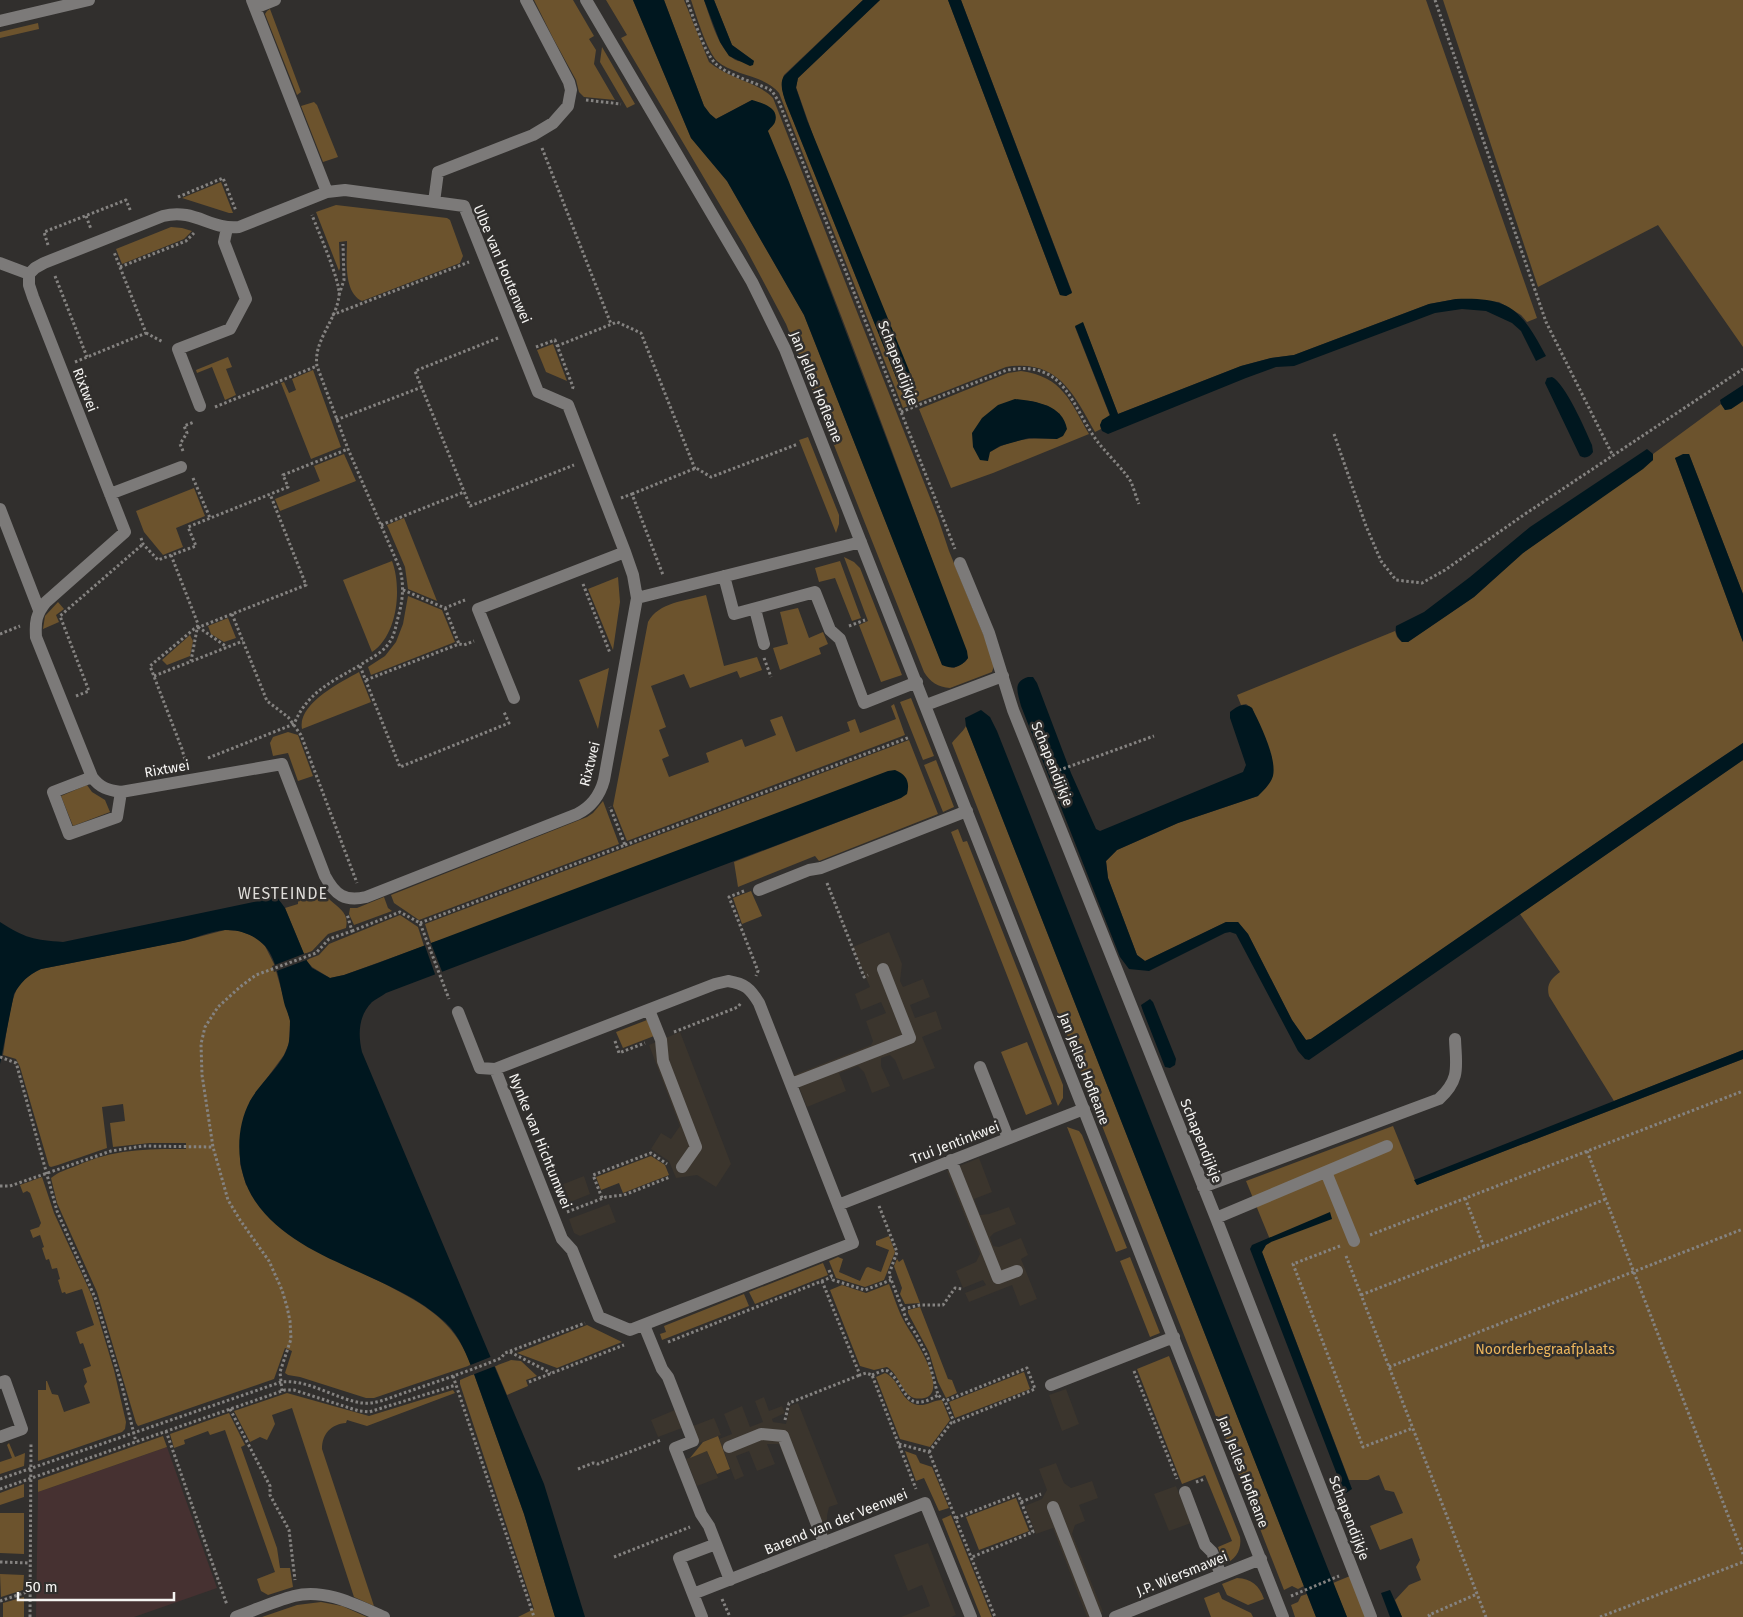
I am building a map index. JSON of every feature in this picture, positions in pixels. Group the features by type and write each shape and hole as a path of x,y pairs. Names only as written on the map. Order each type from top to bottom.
{"street":[{"path":"0,21 89,0"},
{"path":"0,263 29,274 44,263 163,216 174,213 185,214 227,228 238,227 327,192 253,4 275,0"},
{"path":"434,202 438,172 536,134 554,123 568,106 571,90 566,74 546,41 526,0"},
{"name":"Jan Jelles Hofleane","path":"586,0 762,298 785,349 1283,1617"},
{"name":"Ulbe van Houtenwei","path":"327,192 345,190 464,206 538,392 568,405"},
{"path":"202,409 178,349 230,329 246,299 224,242 227,228"},
{"name":"Rixtwei","path":"29,274 29,285 33,297 125,532"},
{"path":"568,405 625,552 633,575 637,598 862,542"},
{"path":"110,494 186,466"},
{"path":"0,509 39,610"},
{"path":"121,792 117,817 69,834 53,792 92,777 36,637 35,623 39,610 46,602 125,532"},
{"path":"514,698 478,609 625,552"},
{"name":"Schapendijkje","path":"960,563 989,633 1014,710 1216,1218 1371,1617"},
{"path":"724,576 734,614 815,592 830,630 840,639 864,703 917,682"},
{"name":"Rixtwei","path":"92,777 99,786 109,791 121,792 282,764 332,890 342,896 354,899 362,898 577,814 585,810 592,803 602,788 637,598"},
{"path":"755,608 764,644"},
{"path":"926,705 1003,676"},
{"path":"759,890 967,811"},
{"path":"791,1084 910,1038 883,970"},
{"name":"Nynke van Hichtumwei","path":"599,1317 572,1250 562,1239 495,1069 715,984 728,981 740,983 751,991"},
{"path":"599,1317 648,1336 853,1243 759,1003 751,991"},
{"path":"649,1010 661,1040 663,1061 696,1147 682,1167"},
{"path":"458,1012 480,1068 495,1069"},
{"path":"1203,1187 1439,1099 1450,1088 1456,1070 1455,1039"},
{"path":"980,1067 1008,1138"},
{"name":"Trui Jentinkwei","path":"838,1205 1084,1109"},
{"path":"1216,1218 1386,1146"},
{"path":"951,1160 998,1278 1017,1271"},
{"path":"1326,1172 1348,1243"},
{"path":"648,1336 662,1369 668,1377 693,1441 675,1448 730,1580"},
{"path":"1051,1386 1174,1338"},
{"path":"0,1383 5,1381 22,1429 0,1437"},
{"path":"729,1447 762,1434 783,1436 824,1542"},
{"path":"1185,1492 1206,1545 1212,1552 1221,1575"},
{"name":"Barend van der Veenwei","path":"693,1594 925,1502 971,1617"},
{"path":"1053,1508 1096,1617"},
{"path":"702,1617 679,1558 716,1544"},
{"name":"J.P. Wiersmawei","path":"1115,1617 1130,1614 1261,1559"},
{"path":"232,1612 297,1595 319,1594 331,1596 384,1617"}],"path":[{"name":"Schapendijkje","path":"687,0 710,57 722,68 772,91 779,102 960,563"},
{"path":"1435,0 1546,322 1613,456"},
{"path":"570,98 621,104"},
{"path":"536,134 611,324"},
{"path":"306,201 334,274 339,296"},
{"path":"120,267 186,241 195,232 200,219"},
{"path":"60,368 146,333 109,237"},
{"path":"204,760 294,724 300,709 317,692 378,654 389,644 394,631 402,601 403,584 400,569 336,420 316,360 318,348 344,280 343,244"},
{"path":"332,315 484,257"},
{"path":"557,346 617,322 641,333 695,469"},
{"path":"514,332 415,372 470,506 588,460"},
{"path":"522,353 555,340 572,388 568,405"},
{"path":"210,518 186,466 180,444 187,433 184,426 197,420 202,409 317,366"},
{"path":"901,412 1007,370 1034,369 1048,374 1060,383 1072,397 1096,440 1130,481 1139,504"},
{"path":"1334,434 1366,526 1381,561 1396,580 1422,583 1445,570 1525,514 1743,369"},
{"path":"336,420 422,387"},
{"path":"606,504 696,468 711,477 798,444"},
{"path":"125,532 137,528 144,544 158,560 196,546 188,526 288,487 283,475 348,449"},
{"path":"381,524 464,492"},
{"path":"195,764 186,767 182,749 150,666 194,629 306,585 270,494"},
{"path":"632,494 669,590"},
{"path":"62,702 89,691 60,616 144,544"},
{"path":"171,555 198,627 191,661"},
{"path":"578,571 612,656 626,659"},
{"path":"403,590 445,608 459,644"},
{"path":"445,608 473,596 478,609"},
{"path":"232,614 267,701 288,717 301,735 362,898"},
{"path":"198,627 228,647"},
{"path":"366,680 459,644 464,645 488,635"},
{"path":"154,676 243,641"},
{"path":"360,666 400,767 509,724 501,704 514,698"},
{"path":"1047,775 1154,736"},
{"path":"420,923 910,737"},
{"path":"602,788 625,845"},
{"path":"821,868 864,977 883,970"},
{"path":"751,991 758,971 729,897 750,888 759,890"},
{"path":"342,896 352,931"},
{"path":"282,1391 280,1372 291,1339 287,1306 269,1260 228,1200 213,1147 202,1075 201,1044 205,1028 218,1007 256,975 316,953 329,939 400,912 420,923 441,979"},
{"path":"0,1057 16,1063 57,1211 96,1300 120,1379 136,1442"},
{"path":"1413,1428 1363,1447 1293,1264 1743,1091"},
{"path":"0,1186 10,1186 111,1150 143,1146 213,1147"},
{"path":"1587,1151 1743,1554"},
{"path":"554,1217 602,1198 624,1195 672,1176 667,1163 651,1153 593,1175 602,1198"},
{"path":"873,1191 897,1252 889,1274 907,1321 928,1358 938,1395 946,1401 954,1422"},
{"path":"1465,1198 1484,1247"},
{"path":"1362,1294 1606,1199"},
{"path":"1389,1367 1743,1230"},
{"path":"1348,1243 1362,1294 1486,1617"},
{"path":"529,1382 648,1336 822,1281 833,1278 865,1290 892,1280"},
{"path":"822,1281 860,1375"},
{"path":"903,1309 920,1305 943,1305 955,1288 962,1289"},
{"path":"0,1479 281,1382 301,1383 361,1403 370,1403 464,1373 501,1358 505,1353 599,1317"},
{"path":"510,1351 552,1374"},
{"path":"1132,1367 1179,1485 1185,1492"},
{"path":"929,1452 951,1423 1035,1389 1027,1368 946,1401"},
{"path":"783,1436 789,1404 866,1373 872,1375 884,1370 888,1371 908,1398 918,1402 930,1400 938,1395"},
{"path":"872,1375 922,1504"},
{"path":"453,1376 534,1617"},
{"path":"0,1489 282,1391 294,1390 359,1411 369,1412 456,1384"},
{"path":"230,1409 270,1486 270,1495 289,1530 297,1595"},
{"path":"22,1429 32,1429 30,1617"},
{"path":"166,1431 232,1612"},
{"path":"578,1468 593,1463 598,1464 663,1439"},
{"path":"898,1444 929,1452"},
{"path":"929,1452 995,1617"},
{"path":"956,1518 1018,1494 1032,1532 972,1557"},
{"path":"614,1557 706,1521"},
{"path":"0,1562 30,1563"},
{"path":"1600,1617 1743,1562"},
{"path":"1299,1593 1339,1576"},
{"path":"0,1601 30,1591"},
{"path":"1430,1617 1429,1615 1477,1594"}],"shaded area":[{"path":"889,932 902,964 900,981 903,987 923,979 930,997 910,1005 915,1018 936,1011 942,1029 922,1037 935,1068 903,1080 895,1060 890,1055 881,1058 881,1066 890,1086 872,1093 864,1072 858,1066 839,1073 846,1091 807,1107 794,1075 871,1045 873,1041 866,1021 886,1013 881,1002 861,1010 855,994 870,987 853,947"},
{"path":"680,1032 731,1164 716,1187 697,1175 676,1178 669,1161 651,1149 661,1133 671,1139 680,1126 649,1045"},
{"path":"979,1158 992,1192 974,1199 980,1215 1009,1207 1016,1224 994,1233 990,1237 993,1246 999,1247 1021,1238 1028,1255 1021,1259 1037,1299 1020,1306 1012,1285 969,1302 965,1293 986,1285 983,1280 963,1288 956,1271 976,1262 980,1254 947,1171"},
{"path":"584,1176 590,1194 563,1205 556,1187"},
{"path":"609,1204 616,1222 580,1236 574,1233 569,1219"},
{"path":"1066,1389 1079,1424 1062,1431 1049,1395"},
{"path":"764,1397 769,1411 782,1406 785,1413 772,1419 773,1422 786,1424 790,1406 798,1403 838,1504 829,1507 827,1523 830,1533 816,1538 779,1444 767,1444 775,1464 757,1471 749,1451 736,1456 744,1476 735,1480 719,1439 732,1434 724,1414 742,1406 750,1427 763,1422 755,1401"},
{"path":"675,1410 682,1428 658,1437 651,1420"},
{"path":"714,1418 721,1435 699,1443 693,1426"},
{"path":"167,1447 217,1588 134,1617 36,1617 38,1492"},
{"path":"707,1451 718,1478 697,1486 686,1459"},
{"path":"1056,1463 1064,1483 1071,1488 1092,1481 1098,1498 1079,1505 1085,1521 1075,1525 1072,1534 1103,1612 1090,1617 1087,1617 1053,1528 1036,1534 1025,1506 1042,1499 1047,1490 1039,1469"},
{"path":"1176,1486 1191,1523 1169,1531 1154,1494"},
{"path":"928,1543 956,1615 951,1617 901,1617 930,1606 922,1585 908,1591 894,1555"}],"green space":[{"path":"534,0 573,0 594,36 589,39 596,50 594,64 615,100 584,97 579,92 576,80"},
{"path":"606,0 633,0 691,138 727,181 804,315 942,664 954,668 965,662 968,658 846,327 767,131 775,121 752,100 716,119 710,114 704,106 664,0 684,0 709,62 716,68 760,88 773,98 938,518 949,551 989,648 994,666 992,672 950,688 935,683 924,672 786,324 745,247 621,38 627,35"},
{"path":"691,0 704,0 721,44 732,57 738,61 754,61 732,45 714,0 863,0 784,75 782,89 904,394 796,87 798,78 880,0 948,0 1060,295 1066,296 1072,292 961,0 1426,0 1537,318 1527,322 1521,315 1499,302 1456,299 1429,304 1294,355 1271,358 1241,366 1118,414 1083,323 1075,327 1110,416 1100,425 1101,429 1095,432 1079,404 1062,382 1039,368 1024,366 1006,367 903,408 779,93 766,83 732,70 717,61 706,41"},
{"path":"1443,0 1743,0 1743,347 1658,225 1538,287"},
{"path":"270,9 301,92 297,95 265,14"},
{"path":"38,23 39,29 0,38 0,32"},
{"path":"602,47 635,104 627,108 600,62"},
{"path":"314,102 317,105 338,157 323,162 301,106"},
{"path":"221,182 233,213 182,198"},
{"path":"336,205 447,218 450,220 463,256 460,263 362,301 356,297 349,283 347,274 347,241 339,242 339,271 316,212"},
{"path":"171,227 192,231 184,239 122,264 116,249"},
{"path":"553,344 567,381 546,372 537,350"},
{"path":"228,357 232,367 226,369 236,395 225,400 212,367 197,373 196,370"},
{"path":"313,370 341,447 311,459 281,383 284,382 289,393 296,390 292,379"},
{"path":"1021,371 1035,374 1056,385 1064,392 1089,434 951,488 919,409 1008,373","holes":["1031,401 1048,406 1060,414 1057,439 1014,441 990,452"]},
{"path":"1743,401 1743,594 1689,454 1675,458 1743,642 1743,743 1311,1039 1306,1040 1292,1020 1248,934 1238,922 1226,922 1145,961 1137,955 1108,878 1106,861 1117,850 1178,823 1258,796 1272,758 1252,708 1246,704 1241,705 1237,695 1395,631 1397,637 1402,642 1408,642 1474,597 1523,553 1653,460 1653,454 1721,404 1725,410 1731,409"},
{"path":"808,437 839,515 836,533 799,440"},
{"path":"344,454 356,481 280,511 275,499 320,481 314,466"},
{"path":"194,488 205,516 176,528 183,547 163,555 144,532 136,511"},
{"path":"404,518 437,601 408,589 405,567 387,525"},
{"path":"844,557 854,562 860,568 902,675 881,682 859,625 868,621"},
{"path":"392,561 397,584 396,610 388,634 372,652 343,580"},
{"path":"840,561 861,618 852,621 835,578 819,582 815,568"},
{"path":"618,577 620,602 613,650 588,589"},
{"path":"706,595 724,666 757,657 762,670 740,678 737,671 690,688 684,674 651,686 666,727 659,730 669,756 662,759 669,777 709,762 706,753 742,739 745,747 776,735 770,720 782,716 796,752 850,731 847,722 855,719 860,733 896,719 891,706 894,704 905,735 627,841 613,806 648,622 653,615 666,606"},
{"path":"408,596 442,610 455,642 371,675 368,667 385,656 396,642 403,624"},
{"path":"58,602 64,609 56,615 59,622 43,629 45,616"},
{"path":"798,608 809,638 823,632 828,644 819,648 821,654 780,670 773,648 788,644 780,612"},
{"path":"228,618 236,638 224,642 211,634 208,626"},
{"path":"190,635 193,641 190,656 167,665 162,660"},
{"path":"609,668 598,729 579,680"},
{"path":"359,672 371,702 302,729 302,720 306,711 313,703 332,688"},
{"path":"911,698 934,756 923,760 900,702"},
{"path":"966,726 1304,1586 1298,1589 1292,1586 1284,1590 952,743"},
{"path":"288,732 298,735 313,776 298,781 288,753 273,756 270,743 273,737"},
{"path":"909,740 938,814 819,861 815,856 738,887 734,862 901,798 431,943 425,924"},
{"path":"936,760 954,807 943,812 924,765"},
{"path":"1743,760 1743,1050 1614,1101 1549,996 1548,988 1550,982 1560,972 1520,914"},
{"path":"87,785 92,792 105,800 110,812 73,826 61,796"},
{"path":"603,801 619,844 419,920 394,903 391,895 587,817"},
{"path":"958,829 963,842 967,841 1063,1085 1063,1098 1058,1106 951,832"},
{"path":"321,886 327,897 345,915 346,928 328,934 312,951 304,954 285,908 298,904 298,891"},
{"path":"751,891 762,916 742,924 733,898"},
{"path":"384,897 388,908 392,911 354,925 349,914 350,908 357,908"},
{"path":"400,915 418,927 424,946 344,975 330,978 312,967 306,960 319,955 329,944"},
{"path":"225,930 240,931 255,937 265,946 274,964 290,1020 289,1043 284,1055 250,1101 240,1145 240,1164 246,1185 313,1238 358,1270 413,1299 437,1316 456,1336 471,1365 374,1398 366,1398 288,1375 285,1373 292,1351 285,1348 274,1379 138,1426 97,1292 57,1203 51,1178 63,1171 103,1156 130,1151 186,1149 186,1143 150,1143 113,1147 110,1123 125,1121 123,1104 102,1107 107,1148 58,1165 49,1166 20,1067 16,1059 3,1055 9,1019 13,999 19,985 26,978 41,969 187,940"},
{"path":"647,1020 654,1036 623,1048 616,1032"},
{"path":"1027,1042 1052,1104 1026,1115 1001,1052"},
{"name":"Noorderbegraafplaats","path":"1743,1059 1743,1617 1402,1617 1395,1600 1409,1585 1421,1580 1416,1567 1420,1560 1412,1538 1380,1550 1370,1526 1403,1513 1394,1492 1385,1490 1379,1475 1368,1480 1349,1480 1262,1252 1266,1245 1271,1242 1246,1181 1393,1126 1417,1185"},
{"path":"1067,1127 1079,1131 1082,1135 1127,1248 1116,1252"},
{"path":"651,1156 665,1165 669,1175 623,1193 619,1183 601,1190 596,1177"},
{"path":"42,1177 54,1213 92,1296 114,1370 126,1422 125,1429 122,1432 38,1461 38,1390 46,1390 47,1381 52,1394 58,1395 64,1412 90,1403 84,1386 87,1382 83,1369 91,1366 83,1343 80,1344 76,1332 94,1325 82,1289 66,1294 65,1292 62,1293 57,1268 52,1269 49,1259 46,1260 40,1235 33,1238 30,1230 39,1227 41,1223 30,1193 27,1191 23,1193 20,1185"},
{"path":"889,1236 895,1252 884,1280 865,1287 836,1278 829,1261 838,1257 843,1259 839,1272 860,1281 868,1267 881,1272 889,1250 876,1245 876,1241"},
{"path":"1130,1257 1160,1333 1150,1337 1120,1261"},
{"path":"897,1259 899,1262 903,1259 920,1303 905,1304 900,1294 902,1288 894,1266"},
{"path":"823,1263 828,1275 755,1304 749,1292"},
{"path":"889,1284 898,1309 926,1359 930,1370 933,1390 926,1398 921,1399 910,1396 887,1367 874,1370 860,1366 830,1290 842,1285 866,1293"},
{"path":"744,1294 749,1306 662,1340 660,1334 666,1332 664,1326"},
{"path":"920,1307 948,1379 952,1380 957,1393 946,1398 938,1382 929,1352 908,1313 908,1310"},
{"path":"587,1325 622,1342 557,1368 517,1353"},
{"path":"1169,1356 1240,1537 1240,1546 1237,1554 1232,1560 1224,1564 1218,1547 1232,1541 1205,1475 1182,1484 1137,1369"},
{"path":"511,1360 521,1361 537,1376 526,1380 528,1386 507,1395 495,1366"},
{"path":"1024,1372 1030,1389 955,1418 949,1402"},
{"path":"885,1373 894,1380 907,1400 912,1403 921,1405 942,1400 950,1420 930,1447 900,1439 876,1377"},
{"path":"474,1374 524,1514 555,1617 518,1617 534,1609 460,1384 460,1380"},
{"path":"453,1390 455,1393 367,1426 347,1420 346,1423 336,1425 328,1431 322,1444 322,1449 374,1606 354,1597 292,1408 272,1415 275,1424 267,1440 260,1437 250,1442 234,1411 287,1393 369,1416"},
{"path":"229,1413 245,1445 241,1447 277,1548 280,1568 290,1568 293,1587 268,1595 261,1591 257,1579 275,1572 225,1430 210,1435 208,1431 184,1440 185,1444 174,1448 170,1434"},
{"path":"163,1436 167,1447 38,1492 38,1480"},
{"path":"718,1436 730,1469 717,1474 707,1451 690,1458 703,1442"},
{"path":"9,1443 15,1457 25,1453 24,1466 0,1474 0,1462 12,1458 7,1445"},
{"path":"905,1451 916,1455 920,1463 932,1467 949,1508 939,1511 924,1478 916,1481"},
{"path":"24,1484 24,1497 0,1505 0,1493"},
{"path":"1016,1498 1029,1531 979,1550 966,1517"},
{"path":"0,1513 24,1513 24,1554 0,1553"},
{"path":"951,1515 992,1617 981,1617 942,1519"},
{"path":"0,1574 24,1575 23,1590 1,1597"},
{"path":"1350,1576 1366,1617 1347,1617 1333,1583"},
{"path":"1237,1578 1251,1581 1260,1590 1264,1599 1248,1605 1227,1595 1222,1584"},
{"path":"1219,1592 1222,1599 1251,1613 1253,1617 1211,1617 1204,1598"},
{"path":"1307,1594 1316,1617 1295,1617 1291,1605 1298,1602 1301,1596"},
{"path":"24,1597 24,1617 3,1617 3,1603"},
{"path":"321,1602 342,1606 367,1617 262,1617 297,1605"}],"water":[{"path":"633,0 664,0 704,106 716,119 752,100 769,106 775,113 775,122 768,131 967,651 968,658 963,664 953,667 942,665 804,315 727,181 691,138"},
{"path":"704,0 714,0 732,45 754,61 753,65 750,66 729,56 720,42"},
{"path":"863,0 880,0 798,78 796,88 807,120 915,385 913,392 907,394 902,392 782,89 784,76"},
{"path":"948,0 961,0 1072,293 1066,296 1060,295"},
{"path":"1456,299 1490,301 1502,304 1512,310 1529,327 1546,356 1536,361 1521,331 1512,323 1486,311 1462,309 1435,313 1294,366 1276,367 1246,378 1108,434 1102,431 1100,425 1102,420 1110,415 1075,326 1083,322 1118,414 1241,366 1271,358 1294,355 1429,304"},
{"path":"1552,377 1569,397 1589,438 1593,452 1587,457 1580,456 1545,383 1547,378"},
{"path":"1743,385 1743,401 1731,409 1725,410 1720,400"},
{"path":"1015,399 1039,403 1054,409 1060,414 1067,429 1063,436 1057,439 1029,438 1000,446 990,452 988,461 980,460 973,447 972,433 982,418 998,405"},
{"path":"1647,449 1653,454 1653,460 1643,469 1523,553 1474,597 1408,642 1402,642 1396,633 1396,626 1424,612 1530,527"},
{"path":"1683,454 1689,454 1743,594 1743,642 1675,458"},
{"path":"1028,677 1033,677 1037,683 1071,773 1096,829 1100,831 1243,772 1246,765 1230,718 1230,712 1246,705 1252,708 1267,741 1273,760 1273,776 1267,787 1258,796 1178,823 1117,850 1106,861 1108,878 1137,955 1145,961 1226,922 1238,922 1248,934 1292,1020 1306,1040 1311,1039 1743,743 1743,760 1309,1060 1305,1059 1298,1051 1236,934 1225,933 1149,971 1129,969 1120,957 1021,706 1017,689 1020,682"},
{"path":"981,710 990,717 997,731 1347,1617 1316,1617 966,726 965,718"},
{"path":"895,770 902,774 908,782 907,794 901,798 386,993 372,1002 364,1013 360,1026 362,1052 544,1484 585,1617 555,1617 524,1514 474,1374 455,1334 445,1322 423,1305 398,1290 320,1254 295,1239 273,1222 255,1201 249,1190 244,1178 239,1152 241,1125 254,1094 283,1057 290,1034 290,1021 276,967 269,952 261,942 241,932 219,931 178,942 41,969 25,979 14,994 0,1064 0,922 16,932 30,937 63,942 277,897 285,908 307,961 312,968 330,978 378,963 888,771"},
{"path":"1150,999 1153,1002 1176,1059 1175,1065 1170,1068 1165,1067 1141,1005"},
{"path":"1743,1050 1743,1059 1417,1185 1414,1180"},
{"path":"1330,1212 1332,1219 1271,1242 1266,1245 1262,1252 1352,1489 1346,1493 1343,1490 1250,1249 1252,1245"},
{"path":"1390,1590 1402,1617 1390,1617 1381,1593"}],"pier":[{"path":"430,941 443,974 436,977 424,943"},
{"path":"306,953 309,959 274,972 272,966"},
{"path":"493,1356 498,1365 472,1375 468,1366"}],"district":[{"name":"WESTEINDE","path":"283,893"}]}
